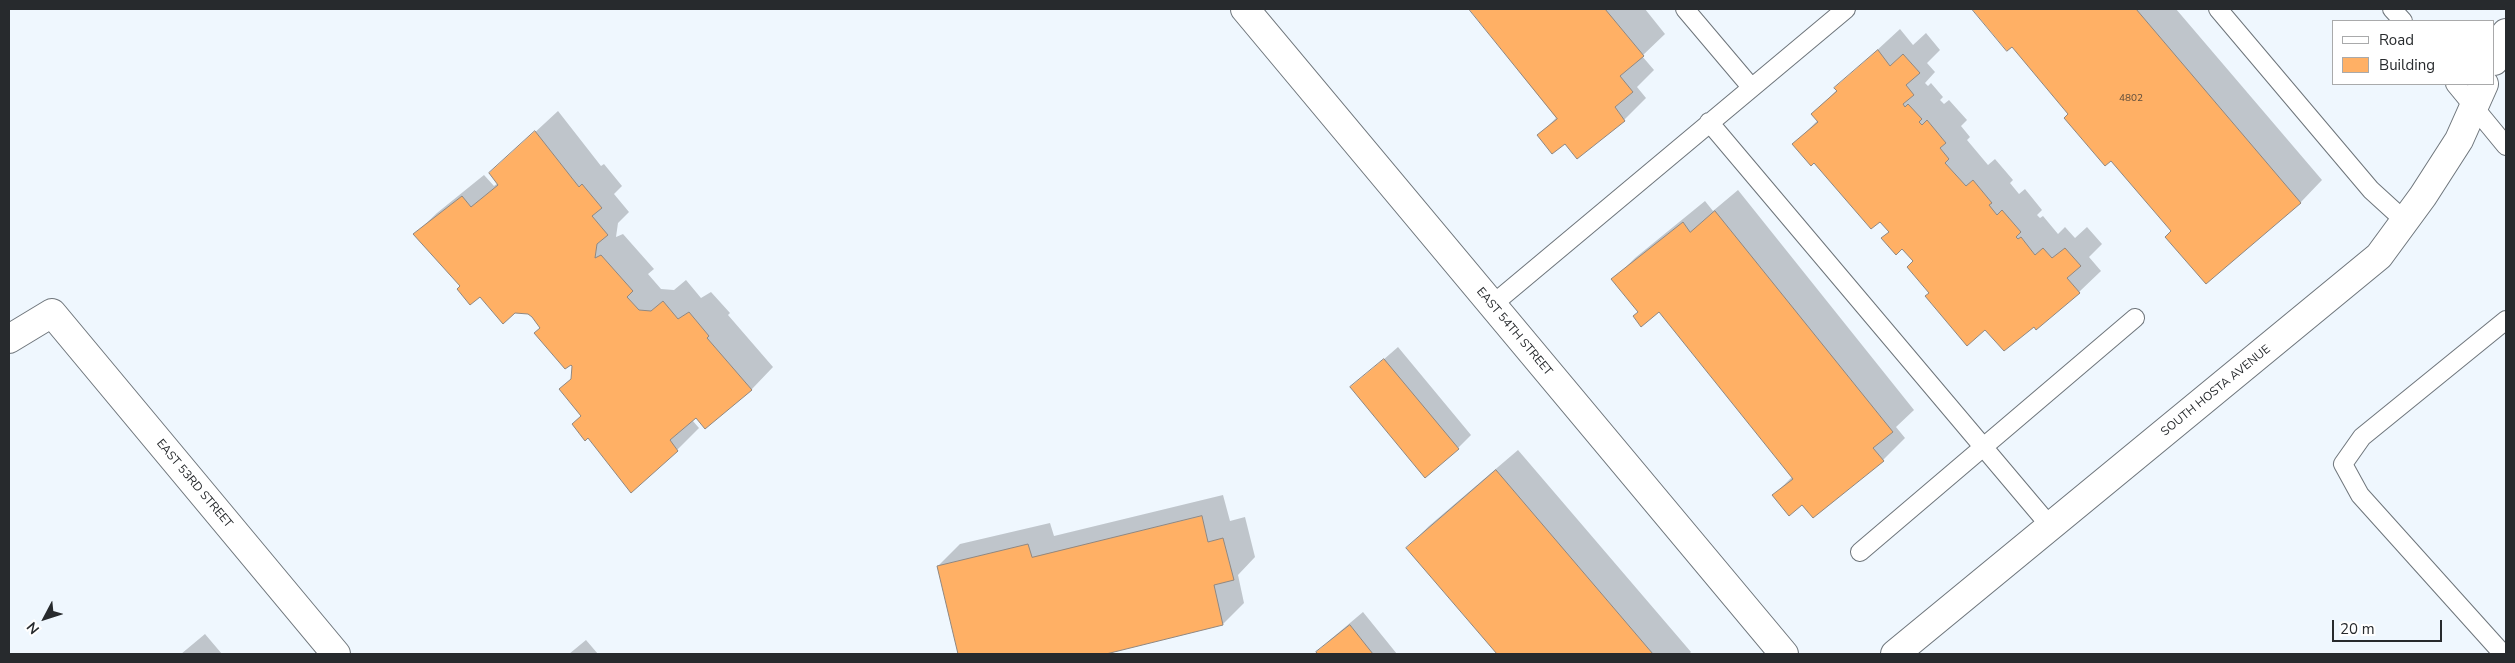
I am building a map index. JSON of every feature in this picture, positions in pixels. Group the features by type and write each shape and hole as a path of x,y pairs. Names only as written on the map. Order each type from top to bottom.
{"street":[{"name":"EAST 54TH STREET","path":"1245,9 1784,654"},
{"path":"2495,59 2506,33"},
{"name":"SOUTH HOSTA AVENUE","path":"1895,654 2379,256 2458,140 2479,95"},
{"name":"EAST 53RD STREET","path":"9,339 52,313 336,654"}],"lane":[{"path":"1685,9 1751,87"},
{"path":"1492,305 1846,9"},
{"path":"2218,9 2371,190 2404,221"},
{"path":"2392,9 2402,20"},
{"path":"2457,85 2479,95 2506,146"},
{"path":"1709,122 2050,526"},
{"path":"1860,552 2135,318"},
{"path":"2503,654 2360,495 2343,464 2362,437 2506,320"}],"building":[{"path":"1469,9 1605,9 1644,56 1620,76 1633,92 1615,107 1625,121 1577,159 1565,144 1552,154 1537,135 1557,119"},
{"path":"1972,9 2136,9 2301,203 2206,284 2165,237 2171,231 2111,161 2105,166 2064,118 2068,114 2012,47 2007,51"},
{"path":"1878,50 1890,66 1903,54 1920,73 1906,85 1914,95 1903,104 1905,107 1908,104 1922,119 1919,122 1922,125 1927,120 1946,143 1940,148 1949,159 1945,163 1966,186 1973,180 1992,203 1989,205 1997,215 2002,210 2021,232 2016,237 2018,239 2021,237 2035,255 2043,248 2052,258 2065,248 2081,266 2067,278 2080,293 2036,330 2034,327 2004,351 1985,330 1967,346 1925,296 1929,293 1907,267 1913,261 1902,249 1896,255 1881,238 1889,232 1880,222 1871,229 1814,163 1811,166 1792,144 1818,122 1811,114 1837,91 1834,88"},
{"path":"535,131 579,187 582,184 602,208 592,216 608,235 597,244 595,258 601,255 633,291 627,297 639,310 651,311 663,301 678,319 689,312 709,336 707,338 752,390 705,429 696,418 670,440 678,451 631,493 588,438 585,441 572,424 581,416 559,389 571,379 572,366 565,369 534,333 540,328 532,317 528,314 515,313 503,324 480,297 470,305 457,289 460,286 413,234 462,196 471,207 498,185 489,173"},
{"path":"1715,211 1893,432 1873,448 1884,461 1813,518 1802,505 1789,516 1772,495 1793,479 1659,312 1641,327 1633,316 1638,312 1611,279 1683,222 1690,232"},
{"path":"1384,359 1459,449 1425,478 1350,387"},
{"path":"1496,470 1653,654 1497,654 1406,548"},
{"path":"1202,516 1208,542 1223,538 1234,580 1214,585 1223,625 1106,654 958,654 937,566 1028,544 1032,557"},
{"path":"1350,625 1373,654 1318,654 1316,652"}]}
